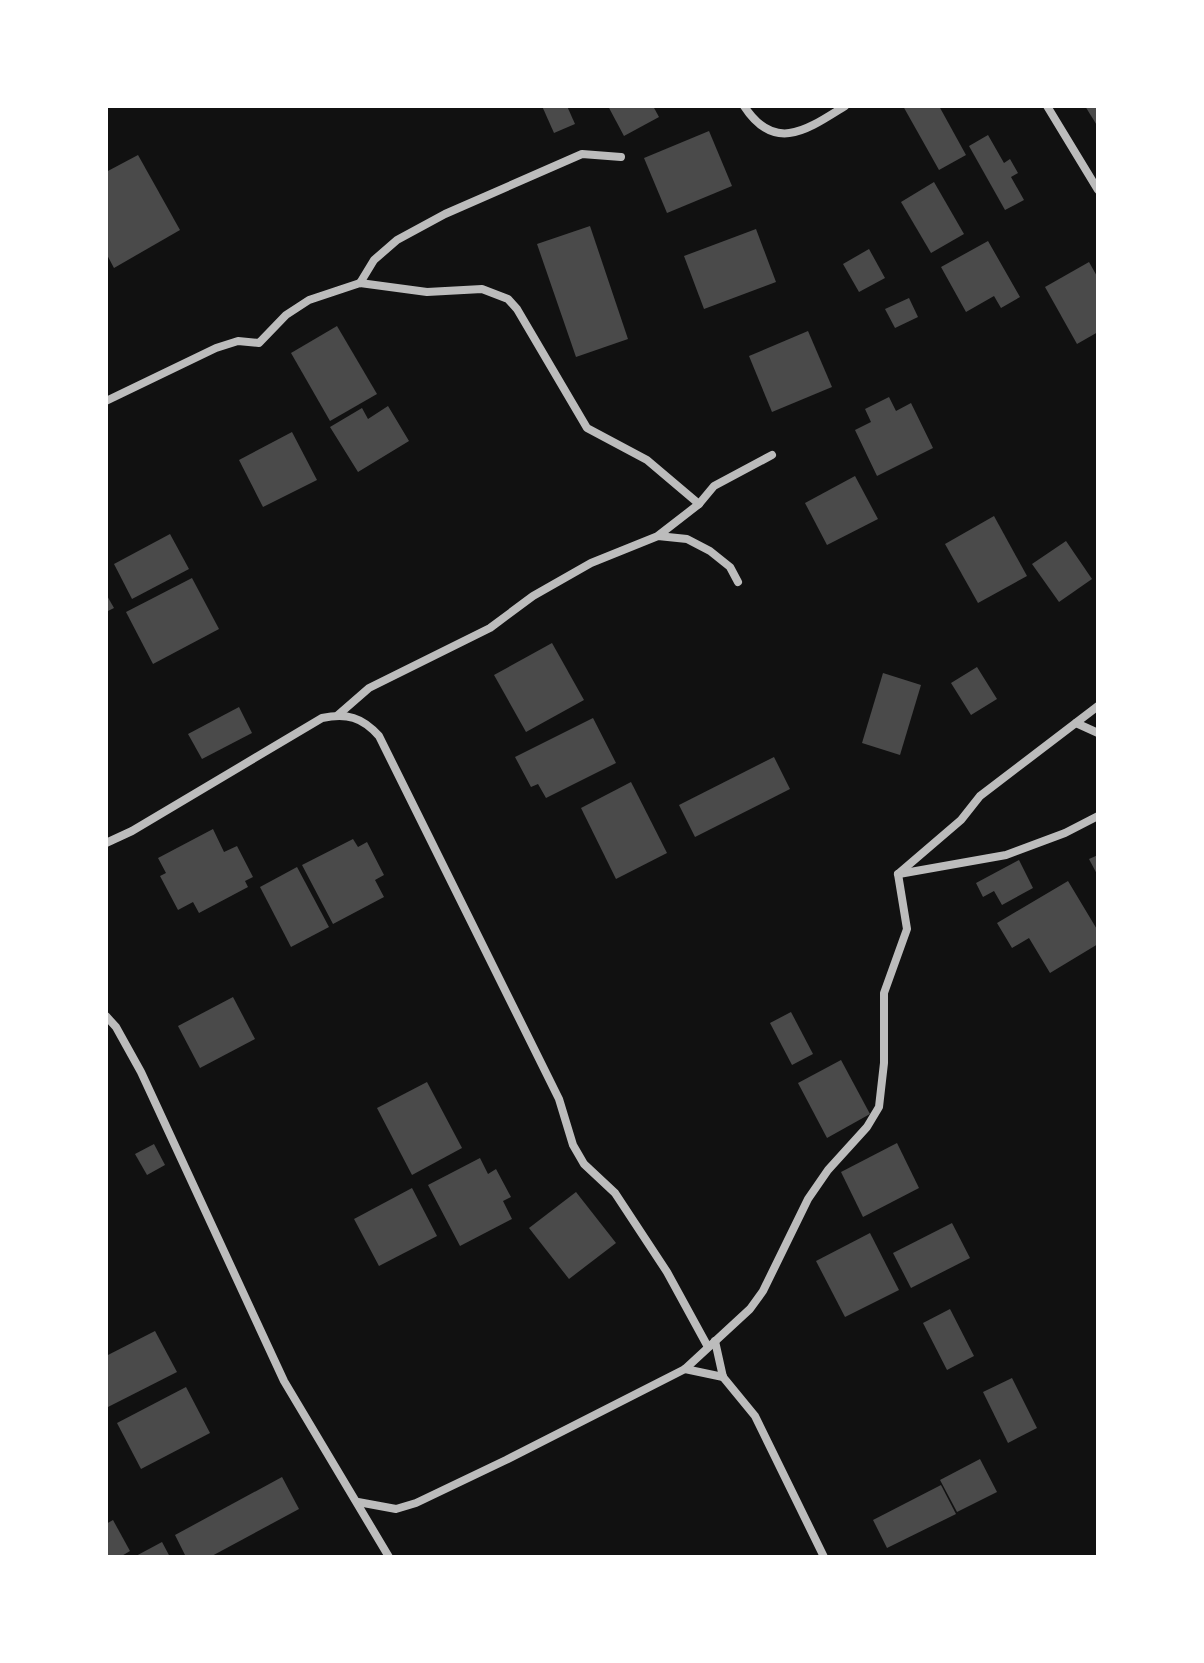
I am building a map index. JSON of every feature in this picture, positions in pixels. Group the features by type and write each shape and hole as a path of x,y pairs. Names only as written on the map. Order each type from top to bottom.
{"street":[{"path":"744,106 762,126 778,134 796,134 845,106"},
{"path":"1047,106 1098,190"},
{"path":"360,283 374,260 397,240 445,214 582,154 621,157"},
{"path":"106,401 216,348 238,341 259,343 286,315 309,300 360,283 427,292 482,289 508,299 517,309 587,428 647,460 699,504"},
{"path":"337,715 369,688 490,628 533,596 591,563 658,536 699,504 714,486 772,455"},
{"path":"658,536 687,539 710,551 730,567 738,582"},
{"path":"898,874 961,820 980,796 1098,706"},
{"path":"106,843 132,831 322,718 352,716 367,722 379,736 559,1099 573,1145 584,1164 615,1193 712,1344 723,1377 755,1416 824,1557"},
{"path":"1076,723 1098,733"},
{"path":"898,874 1006,855 1065,833 1098,816"},
{"path":"358,1502 396,1509 416,1503 685,1369 750,1309 763,1291 808,1199 828,1170 867,1127 879,1107 884,1063 884,993 907,929 898,874"},
{"path":"106,1016 116,1027 141,1072 284,1381 389,1557"},
{"path":"685,1369 723,1377"}],"building":[{"path":"542,106 567,106 575,124 554,133"},
{"path":"608,106 653,106 659,117 624,136"},
{"path":"903,106 939,106 966,155 939,170"},
{"path":"1085,106 1098,106 1098,127"},
{"path":"709,131 732,186 667,213 644,158"},
{"path":"988,135 1004,163 1010,159 1018,173 1011,177 1024,200 1005,210 969,146"},
{"path":"138,155 180,230 114,268 106,253 106,172"},
{"path":"934,182 964,234 931,253 901,202"},
{"path":"590,226 628,339 576,357 537,244"},
{"path":"756,229 776,282 704,309 684,256"},
{"path":"988,241 1020,297 1001,308 994,296 966,312 941,267"},
{"path":"869,249 885,278 859,292 843,264"},
{"path":"1089,262 1098,278 1098,332 1077,344 1045,287"},
{"path":"909,298 918,317 895,328 885,309"},
{"path":"337,326 377,394 330,421 291,353"},
{"path":"808,331 832,387 772,412 749,356"},
{"path":"889,397 896,411 911,403 933,448 877,476 855,430 871,422 865,409"},
{"path":"388,406 409,441 358,472 330,427 362,408 368,419"},
{"path":"292,432 317,480 263,507 239,460"},
{"path":"855,476 878,519 827,545 805,503"},
{"path":"994,516 1027,576 978,603 945,544"},
{"path":"170,534 189,569 132,599 114,564"},
{"path":"1066,541 1092,579 1059,602 1032,564"},
{"path":"192,578 219,629 153,664 126,612"},
{"path":"106,594 114,608 106,612"},
{"path":"552,643 584,700 526,732 494,675"},
{"path":"977,667 997,699 971,715 951,683"},
{"path":"883,673 921,685 900,755 862,743"},
{"path":"239,707 252,733 202,759 188,734"},
{"path":"593,718 616,763 546,798 538,784 531,787 515,757"},
{"path":"774,757 790,789 695,837 679,805"},
{"path":"631,782 667,853 616,879 581,808"},
{"path":"213,829 224,852 237,846 253,877 245,881 248,887 199,913 193,902 178,910 160,876 166,873 158,858"},
{"path":"353,839 358,847 367,842 384,875 375,880 384,897 333,924 302,865"},
{"path":"1098,855 1098,876 1089,859"},
{"path":"1019,860 1033,888 1002,905 994,891 983,897 976,883"},
{"path":"297,867 329,927 291,947 260,887"},
{"path":"1068,881 1098,931 1098,944 1050,973 1029,938 1012,948 997,923"},
{"path":"233,997 255,1039 200,1068 178,1026"},
{"path":"791,1012 813,1054 792,1065 770,1023"},
{"path":"841,1060 870,1114 827,1138 798,1083"},
{"path":"427,1082 462,1148 412,1175 377,1108"},
{"path":"897,1143 919,1188 863,1217 841,1172"},
{"path":"154,1144 165,1165 147,1175 135,1154"},
{"path":"480,1158 488,1174 496,1169 511,1197 503,1201 512,1219 460,1246 428,1185"},
{"path":"412,1188 437,1236 379,1266 354,1219"},
{"path":"576,1192 616,1243 569,1279 529,1228"},
{"path":"952,1223 970,1258 911,1288 893,1253"},
{"path":"870,1233 899,1290 845,1317 816,1261"},
{"path":"950,1309 974,1356 947,1370 923,1323"},
{"path":"155,1331 177,1372 106,1408 106,1356"},
{"path":"1012,1378 1037,1428 1008,1443 983,1392"},
{"path":"186,1387 210,1433 141,1469 117,1423"},
{"path":"980,1459 997,1492 957,1512 940,1480"},
{"path":"282,1477 299,1509 210,1557 186,1557 175,1535"},
{"path":"941,1485 956,1514 887,1548 873,1520"},
{"path":"113,1520 130,1551 120,1557 106,1557 106,1524"},
{"path":"162,1542 170,1557 134,1557"}]}
